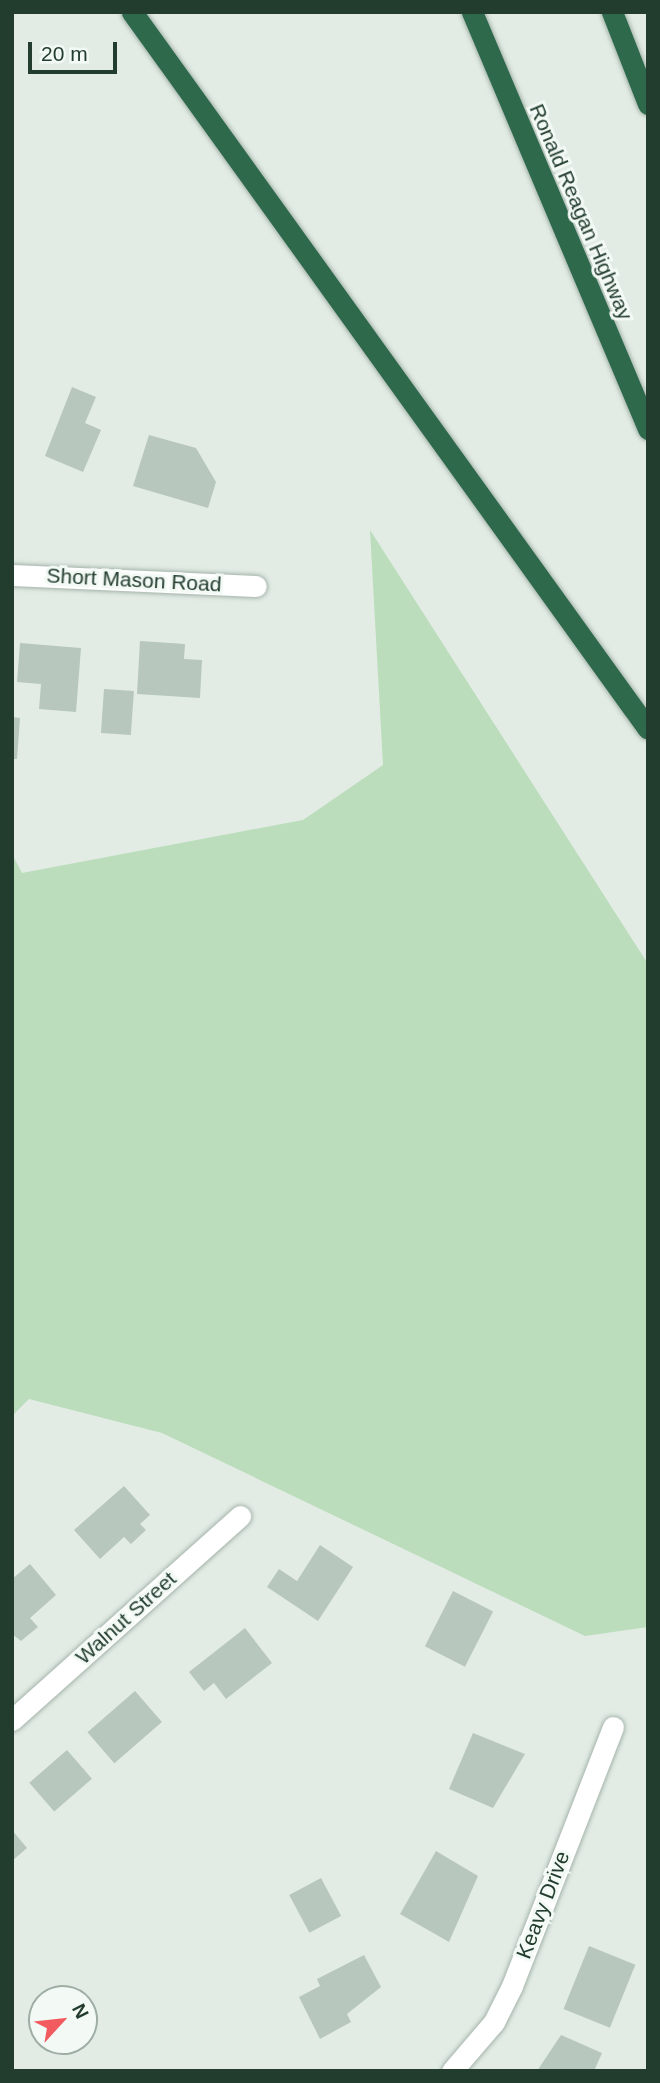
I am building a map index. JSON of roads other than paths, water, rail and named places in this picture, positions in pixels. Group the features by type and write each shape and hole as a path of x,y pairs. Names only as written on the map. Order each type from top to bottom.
{"highway":[{"path":"132,12 648,729"},
{"name":"Ronald Reagan Highway","path":"472,12 648,429"},
{"path":"612,12 648,104"}],"street":[{"name":"Short Mason Road","path":"12,575 256,586"},
{"name":"Walnut Street","path":"12,1720 240,1516"},
{"name":"Keavy Drive","path":"452,2071 494,2022 512,1986 614,1727"}]}
